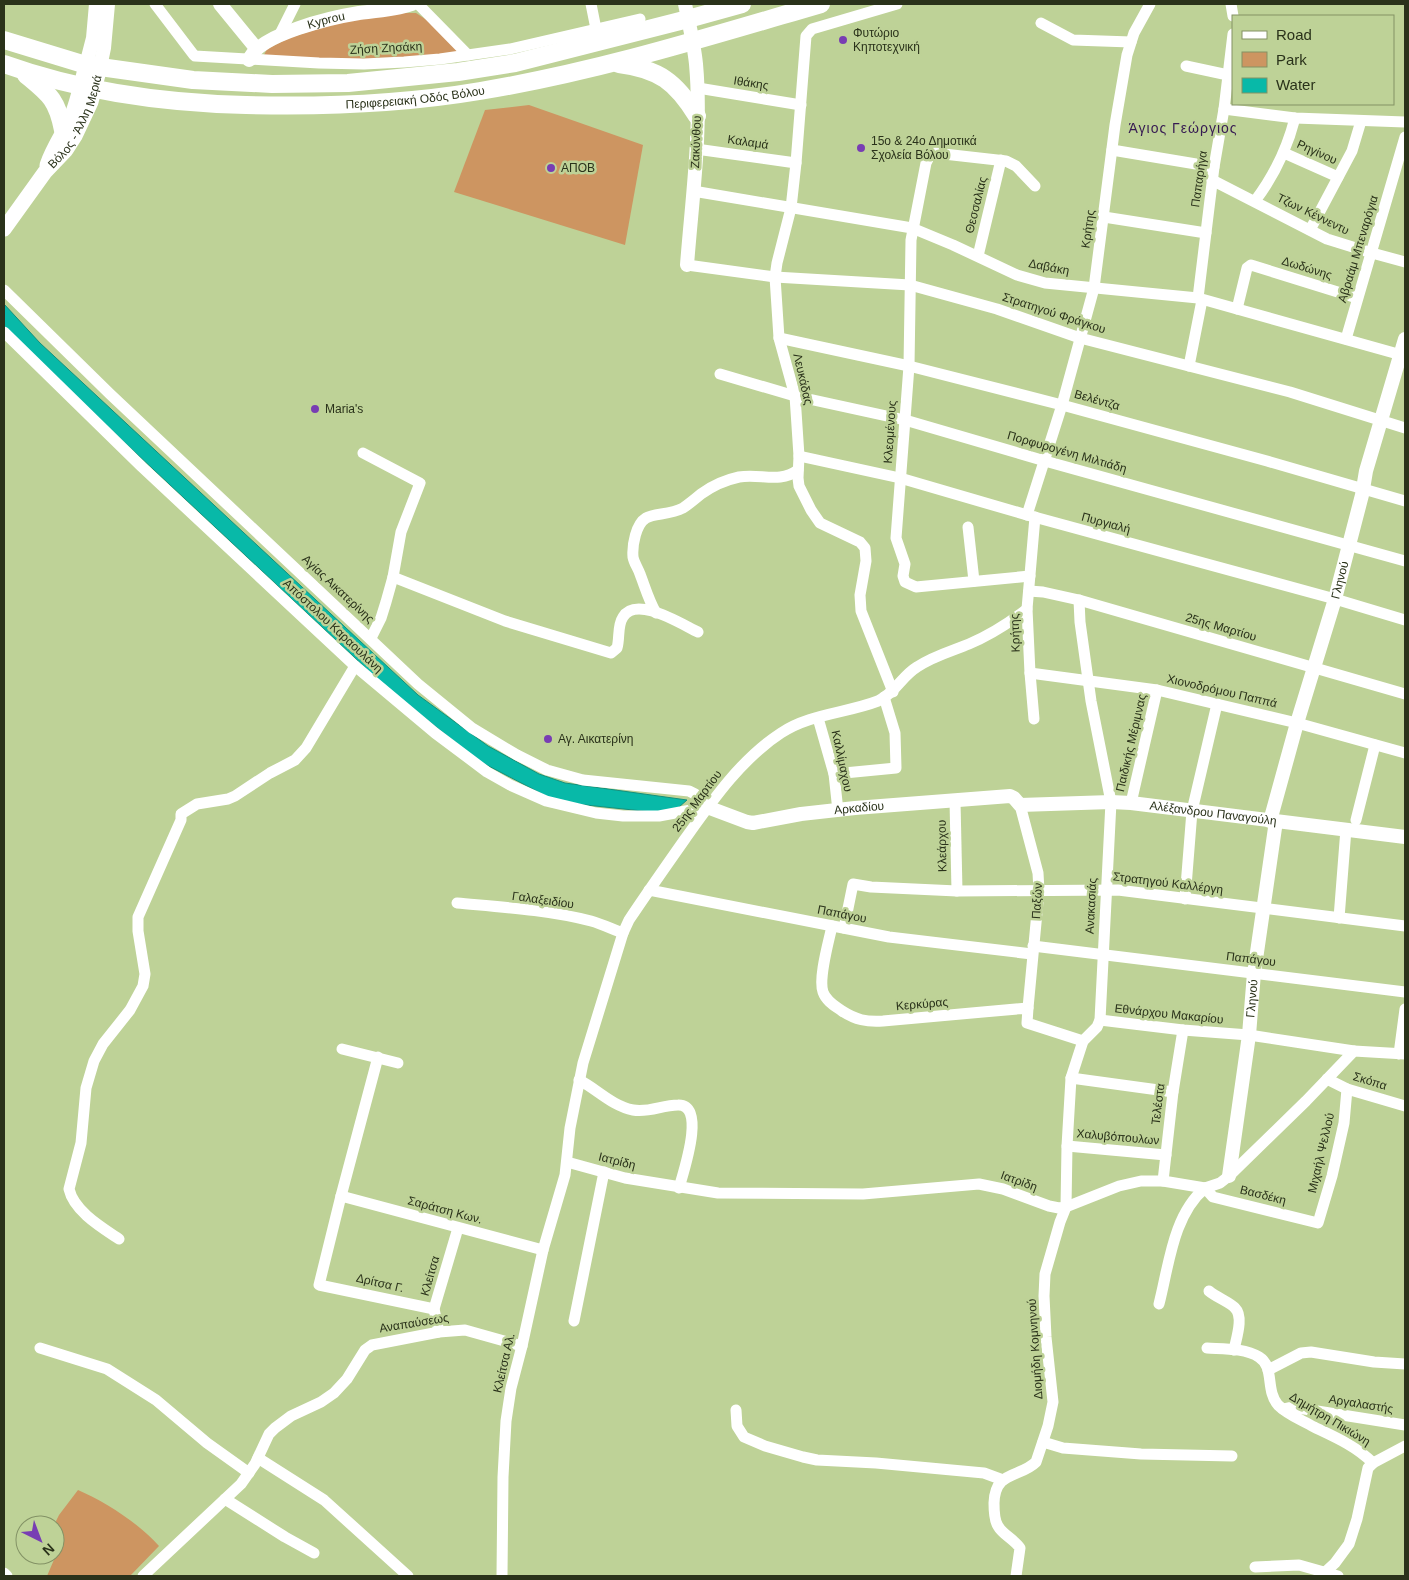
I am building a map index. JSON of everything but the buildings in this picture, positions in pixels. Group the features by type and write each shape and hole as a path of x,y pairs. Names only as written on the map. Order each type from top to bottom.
{"main road":[{"name":"Περιφερειακή Οδός Βόλου","path":"4,40 93,66 193,80 272,84 348,83 458,72 515,63 687,12 742,4"},
{"name":"Περιφερειακή Οδός Βόλου","path":"12,67 88,88 212,104 344,106 479,92 529,82 693,42 820,4"},
{"path":"612,63 642,68 666,78 679,90 697,116"},
{"name":"Βόλος - Άλλη Μεριά","path":"4,229 45,172 62,154 75,136 88,110 88,88 93,66"},
{"path":"12,67 50,95 57,108 64,130"},
{"name":"Βόλος - Άλλη Μεριά","path":"45,172 51,154 88,88"}],"street":[{"path":"93,66 96,4"},
{"path":"93,66 104,48 108,4"},
{"name":"Ζήση Ζησάκη","path":"155,4 192,54 200,56 252,54 371,64 468,55 510,48 640,18"},
{"path":"220,4 252,54"},
{"path":"279,36 295,4"},
{"path":"418,4 468,55"},
{"path":"591,4 596,29"},
{"name":"Λευκάδας","path":"889,694 861,611 860,594 866,561 865,548 860,542 827,527 818,520 799,486 795,396 779,338 775,277 791,208 806,36 812,29 896,4"},
{"name":"Κρήτης","path":"1034,718 1027,609 1030,576 1031,516 1094,288 1114,125 1130,42 1140,19 1150,4"},
{"name":"Kyprou","path":"252,54 279,36 334,18 404,5"},
{"name":"Ζακύνθου","path":"687,12 693,42 698,88 696,149 687,265"},
{"path":"1041,23 1073,40 1130,42"},
{"name":"Παπαρήγα","path":"1189,366 1200,299 1212,180 1224,108 1232,42"},
{"path":"1186,66 1228,75"},
{"name":"Ιθάκης","path":"698,88 801,104"},
{"path":"1224,108 1295,118 1405,122"},
{"path":"1255,201 1275,172 1284,153 1295,118"},
{"path":"1310,230 1355,144 1361,121"},
{"name":"Αβραάμ Μπεναρόγια","path":"1346,339 1405,137"},
{"name":"Καλαμά","path":"696,149 796,163"},
{"path":"1112,150 1214,168"},
{"name":"Κλεομένους","path":"1001,160 938,153 932,154 926,163 912,228 909,366 896,538 905,564 903,576 906,582 916,587 1030,576"},
{"name":"Ρηγίνου","path":"1284,153 1338,177"},
{"path":"1001,160 1016,166 1035,186"},
{"name":"Θεσσαλίας","path":"978,256 1001,160"},
{"name":"Τζων Κέννεντυ","path":"1212,180 1337,243 1405,262"},
{"name":"Δαβάκη","path":"693,191 912,228 1017,275 1033,280 1200,299 1403,356"},
{"path":"1104,217 1206,233"},
{"name":"Στρατηγού Φράγκου","path":"687,265 775,277 910,286 998,309 1080,338 1290,392 1405,428"},
{"name":"Δωδώνης","path":"1237,309 1249,266 1357,298"},
{"name":"Αγίας Αικατερίνης","path":"4,290 110,394 418,684 472,728 540,767 556,774 583,780 689,791 695,794 707,807"},
{"name":"Απόστολου Καραουλάνη","path":"4,332 142,467 355,666 410,713 474,763 505,782 546,801 582,811 623,816 663,816 707,807"},
{"name":"Βελέντζα","path":"779,338 909,366 1062,405 1405,501"},
{"name":"Γληνού","path":"1229,1176 1249,1035 1254,973 1265,909 1273,821 1297,723 1335,599 1363,490 1366,471 1403,356 1405,339"},
{"name":"Πορφυρογένη Μιλτιάδη","path":"720,374 795,396 905,420 1405,561"},
{"path":"363,453 420,483 401,532 393,577 381,618 370,638"},
{"name":"Πυργιαλή","path":"799,456 900,478 1405,620"},
{"path":"656,613 650,604 633,559 634,542 642,521 649,516 677,511 707,490 724,482 748,476 783,477 791,475 798,470"},
{"path":"968,527 974,581"},
{"path":"393,577 505,621 611,653 618,648 620,623 623,616 638,608 645,608 698,632"},
{"name":"25ης Μαρτίου","path":"1029,591 1079,600 1405,694"},
{"name":"Ανακασιάς","path":"1079,600 1080,622 1096,733 1111,802 1100,1020"},
{"name":"25ης Μαρτίου","path":"567,1162 570,1128 579,1080 591,1034 623,933 629,920 649,890 707,807 729,780 769,742 793,726 870,703 889,694 916,668 929,660 997,631 1027,609"},
{"path":"119,1239 77,1205 72,1198 69,1188 81,1143 86,1088 94,1062 103,1044 130,1010 143,986 145,974 138,931 138,917 181,820 181,814 186,809 197,804 235,796 270,773 295,760 306,748 355,666"},
{"name":"Χιονοδρόμου Παππά","path":"1030,673 1157,690 1297,723 1405,753"},
{"name":"Παιδικής Μέριμνας","path":"1131,803 1157,690"},
{"path":"834,774 896,768 895,733 889,694"},
{"path":"1186,899 1192,811 1217,704"},
{"name":"Καλλίμαχου","path":"818,718 834,774 838,811"},
{"path":"1339,918 1351,825 1375,745"},
{"name":"Αρκαδίου","path":"707,807 750,823 801,814 856,808 1010,796 1017,802"},
{"name":"Κλεάρχου","path":"954,801 957,891"},
{"name":"Αλέξανδρου Παναγούλη","path":"1017,802 1131,803 1273,821 1351,825 1405,837"},
{"name":"Παξών","path":"1017,802 1038,873 1040,891 1032,950 1028,1008"},
{"name":"Στρατηγού Καλλέργη","path":"844,928 853,884 871,887 957,891 1106,890 1405,926"},
{"name":"Παπάγου","path":"649,890 832,926 946,944 1103,956 1405,992"},
{"name":"Γαλαξειδίου","path":"457,904 492,906 570,917 592,922 623,933"},
{"name":"Κερκύρας","path":"832,926 823,973 822,990 829,1001 856,1019 868,1022 883,1022 1028,1008"},
{"path":"1028,1008 1028,1023 1083,1041"},
{"path":"1159,1304 1178,1229 1195,1196 1205,1188 1229,1176 1354,1051 1402,1054 1405,1009"},
{"path":"1066,1207 1071,1078 1083,1041 1097,1027 1100,1020"},
{"name":"Εθνάρχου Μακαρίου","path":"1100,1020 1183,1030 1249,1035 1354,1051"},
{"name":"Τελέστα","path":"1163,1181 1172,1092 1183,1030"},
{"path":"342,1049 398,1063"},
{"path":"341,1196 378,1057"},
{"path":"1071,1078 1172,1092"},
{"name":"Σκόπα","path":"1327,1079 1347,1089 1405,1106"},
{"path":"579,1080 611,1101 630,1109 650,1111 681,1105 688,1108 692,1116 692,1139 679,1188"},
{"name":"Μιχαήλ Ψελλού","path":"1318,1223 1332,1176 1344,1124 1347,1089"},
{"name":"Χαλυβόπουλων","path":"1067,1146 1166,1155"},
{"name":"Ιατρίδη","path":"567,1162 625,1178 679,1188 733,1193 863,1194 979,1184 1003,1189 1059,1208 1120,1186 1141,1181 1163,1181 1205,1188"},
{"name":"Κλείτσα Αλ.","path":"502,1576 503,1477 510,1388 522,1346 543,1250 563,1185 567,1162"},
{"path":"574,1321 604,1172"},
{"name":"Βασδέκη","path":"1205,1188 1213,1197 1318,1223"},
{"name":"Σαράτση Κων.","path":"341,1196 543,1250"},
{"name":"Δρίτσα Γ.","path":"341,1196 319,1285 434,1309"},
{"name":"Διομήδη Κομνηνού","path":"1003,1480 1009,1475 1034,1464 1038,1459 1044,1442 1053,1402 1046,1337 1045,1274 1066,1207"},
{"name":"Κλείτσα","path":"438,1332 434,1309 458,1228"},
{"path":"1209,1291 1235,1308 1239,1314 1234,1350"},
{"name":"Αναπαύσεως","path":"142,1576 225,1500 249,1473 269,1434 291,1416 322,1402 334,1393 347,1379 369,1346 380,1342 438,1332 472,1330 522,1346"},
{"path":"40,1348 108,1369 156,1400 207,1443 249,1473"},
{"path":"1207,1348 1253,1353 1266,1363 1268,1370 1301,1353 1311,1352 1374,1362 1405,1364"},
{"name":"Δημήτρη Πικιώνη","path":"1268,1370 1271,1393 1277,1404 1298,1418 1340,1439 1362,1453 1373,1463"},
{"name":"Αργαλαστής","path":"1283,1409 1292,1407 1405,1425"},
{"path":"736,1410 737,1426 744,1437 765,1446 803,1457 817,1460 876,1463 984,1473 1003,1480 997,1487 995,1496 996,1523 1020,1548 1016,1576"},
{"path":"1044,1442 1063,1448 1141,1454 1232,1456"},
{"path":"1323,1575 1335,1564 1349,1544 1357,1519 1366,1471 1373,1463 1405,1446"},
{"path":"258,1458 324,1500 408,1576"},
{"path":"225,1500 285,1538 314,1553"},
{"path":"1255,1567 1299,1565 1323,1575 1338,1576"},
{"path":"4,1573 7,1576"}],"green space":[{"path":"386,13 416,13 433,24 459,53 353,61 264,55 267,49 289,38 349,19"},
{"name":"ΑΠΟΒ","path":"529,105 643,145 625,245 454,192 485,110"},
{"path":"78,1490 99,1500 121,1514 159,1546 130,1576 47,1576 52,1565 65,1565 65,1515 59,1515"}],"water":[{"path":"4,304 40,343 418,695 488,746 539,774 565,783 687,800 671,814 567,803 552,799 479,761 386,687 30,354 4,328"}],"place":[{"name":"Φυτώριο Κηποτεχνική","path":"843,40"},
{"name":"15ο & 24ο Δημοτικά Σχολεία Βόλου","path":"861,148"},
{"name":"ΑΠΟΒ","path":"551,168"},
{"name":"Maria's","path":"315,409"},
{"name":"Αγ. Αικατερίνη","path":"548,739"}],"district":[{"name":"Άγιος Γεώργιος","path":"1183,128"}]}
